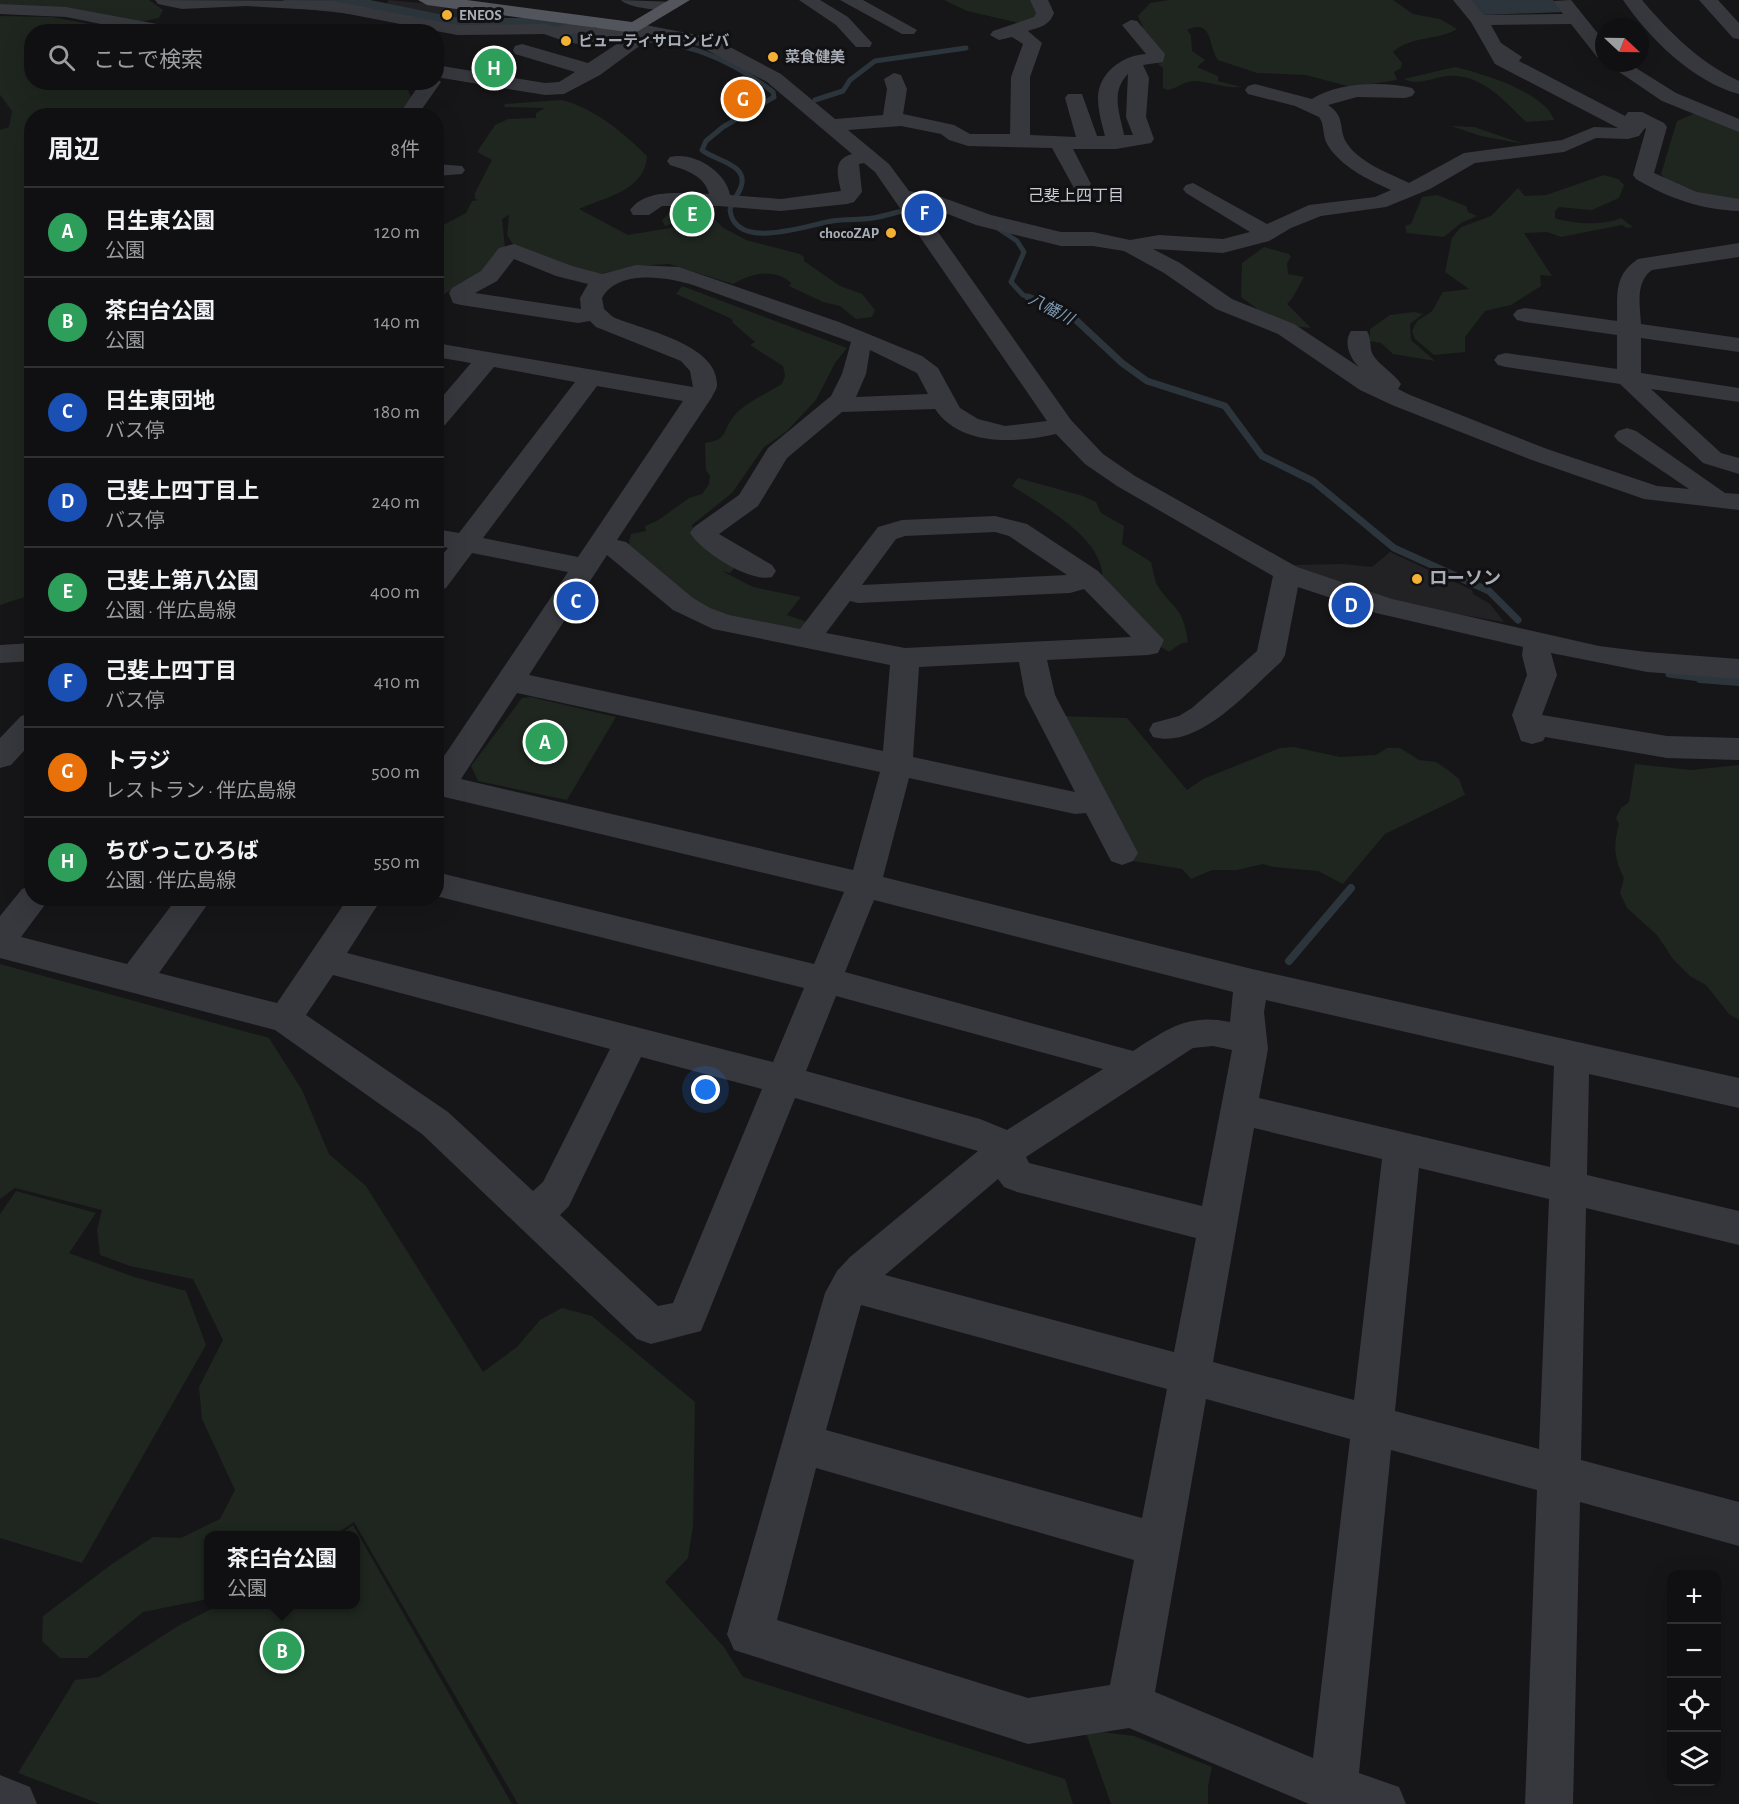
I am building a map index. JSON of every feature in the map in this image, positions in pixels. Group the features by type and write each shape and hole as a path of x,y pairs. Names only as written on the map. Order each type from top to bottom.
{"main road":[{"path":"427,0 641,33 675,3"}],"street":[{"path":"164,0 182,4 278,2 374,7 435,24"},
{"path":"630,0 675,3"},
{"path":"808,0 842,21 863,43"},
{"path":"849,0 908,30"},
{"path":"1018,140 1020,134 1017,88 1023,61 1033,43 1006,33 1042,20 1045,13 1039,0"},
{"path":"1130,246 1159,242 1223,246 1267,233 1317,210 1379,203 1409,191 1471,157 1564,146 1576,143 1588,134 1630,133 1635,129 1502,60 1479,20 1462,0"},
{"path":"1561,0 1595,42"},
{"path":"1632,0 1681,54 1706,72 1738,87"},
{"path":"1708,0 1739,34"},
{"path":"0,9 66,12 130,24"},
{"path":"1479,20 1575,19"},
{"path":"444,26 457,30 547,29 595,34 641,33 706,42 774,78 869,155 909,205 1062,425 1094,459 1287,573 1386,607 1539,642 1628,660 1739,669"},
{"path":"1116,143 1106,88 1108,83 1132,62 1153,60 1156,54 1131,26"},
{"path":"444,77 550,89 573,85 641,33"},
{"path":"1494,47 1657,127 1643,175 1656,183 1709,203 1739,205"},
{"path":"522,50 593,71"},
{"path":"832,125 892,120 947,129 956,136 968,140 1060,143 1116,143 1141,140 1136,117 1139,78 1132,62"},
{"path":"1629,72 1669,97 1739,126"},
{"path":"892,120 897,89 894,79"},
{"path":"413,108 426,90"},
{"path":"1255,90 1314,107 1328,114 1335,129 1336,142 1376,175 1409,191"},
{"path":"1314,107 1329,98 1360,91 1405,92"},
{"path":"1075,98 1080,121 1090,143"},
{"path":"1060,143 1081,184"},
{"path":"641,210 672,193 719,203 781,205 847,198 852,192 849,182 849,161 869,155"},
{"path":"677,161 695,166 716,183 720,189 719,203"},
{"path":"1193,189 1267,233"},
{"path":"909,205 934,201 984,220 1061,239 1093,239 1130,246 1172,267 1224,304 1286,329 1364,381 1391,395 1538,454 1636,487 1675,497 1727,500"},
{"path":"1739,250 1671,258 1646,264 1637,269 1629,279 1629,329 1633,386 1712,458 1739,466"},
{"path":"595,313 578,316 461,298 460,293 489,276 507,253 514,251 564,271 607,282"},
{"path":"444,778 700,397 706,381 705,371 696,360 681,351 611,325 595,313 590,303 592,295 607,282 632,272 673,272 866,340 924,367 932,376 941,401 957,418 998,434 1015,435 1062,425"},
{"path":"1525,315 1739,345"},
{"path":"1359,336 1361,356 1394,388 1391,395"},
{"path":"762,571 721,549 704,533 748,500 777,453 797,434 837,405 854,374 859,347 866,340"},
{"path":"444,351 700,397"},
{"path":"444,411 488,359"},
{"path":"1506,360 1739,395"},
{"path":"444,571 591,377"},
{"path":"837,405 941,401"},
{"path":"1627,436 1708,490 1727,500"},
{"path":"444,539 465,543 594,556 616,548 700,615 723,623 905,658 1148,646 1150,640 1088,577 1018,530 995,524 914,528 887,533 809,639"},
{"path":"1164,730 1188,723 1203,715 1271,655 1287,573"},
{"path":"844,589 858,594 1070,584 1088,577"},
{"path":"1539,642 1536,655 1542,675 1527,715 1531,729 1674,748 1739,749"},
{"path":"0,654 24,652"},
{"path":"1031,652 1040,694 1122,854"},
{"path":"0,945 285,1019 435,1123 651,1326 687,1318 865,885 897,766 905,658"},
{"path":"509,681 1075,803 1096,801"},
{"path":"0,757 24,732"},
{"path":"444,788 865,885 1252,983 1739,1093"},
{"path":"444,886 826,980 1118,1059 1131,1070"},
{"path":"0,939 27,906"},
{"path":"134,980 190,906"},
{"path":"285,1019 361,906"},
{"path":"324,960 785,1080 980,1135 995,1142 1017,1176 1218,1227"},
{"path":"1129,1705 1239,1109 1250,1040 1247,1012 1252,983"},
{"path":"1250,1040 1213,1032 1194,1032 1131,1070 1002,1153 864,1269 851,1284 839,1306 750,1634 1028,1721 1129,1705 1333,1790 1382,1804"},
{"path":"533,1216 556,1194 632,1040"},
{"path":"1550,1804 1572,1055"},
{"path":"1239,1109 1739,1228"},
{"path":"1333,1790 1401,1148"},
{"path":"851,1284 1739,1524"},
{"path":"802,1444 1159,1545"},
{"path":"0,1799 13,1804"}],"shaded area":[{"path":"0,0 149,0 163,10 159,18 140,22 0,4"},
{"name":"ENEOS","path":"389,0 461,7 499,23 471,25 443,21 384,7"},
{"path":"944,0 1033,0 1039,14 1024,24 967,11"},
{"path":"1169,0 1393,0 1413,14 1440,19 1457,29 1450,33 1408,43 1393,52 1402,63 1401,68 1394,72 1397,80 1351,87 1306,75 1257,73 1218,60 1206,31 1195,27 1187,30 1191,35 1192,51 1205,60 1197,67 1218,76 1218,81 1241,87 1193,81 1167,90 1163,88 1163,68 1159,65 1138,16 1150,3"},
{"path":"1468,0 1553,0 1562,12 1483,15"},
{"path":"0,16 52,17 90,24 24,24 24,90 408,90 412,99 406,108 24,108 24,597 0,605 0,130 9,127 12,111 0,95"},
{"path":"490,58 516,63 500,77 473,72"},
{"path":"1455,67 1496,79 1526,93 1549,110 1554,120 1526,122 1491,90 1470,79 1446,76 1414,82 1404,79"},
{"path":"562,100 574,104 608,122 647,156 645,168 631,185 579,209 628,235 670,228 699,217 665,226 662,220 678,206 694,205 700,211 712,210 717,205 713,217 722,227 746,240 800,254 804,257 804,261 840,286 862,294 875,310 872,317 856,319 840,306 823,302 789,286 791,283 777,275 755,275 733,284 669,264 636,266 600,274 572,270 514,246 507,235 509,215 502,219 505,248 477,276 444,294 444,225 466,213 472,201 478,200 475,199 475,193 492,160 477,152 495,125 508,119 536,118 536,113 545,108 504,107 505,104"},
{"path":"1696,113 1739,130 1739,200 1710,197 1666,179 1661,174 1677,121"},
{"path":"1451,126 1474,127 1524,144 1481,136"},
{"path":"1604,175 1618,179 1624,185 1619,198 1592,210 1559,207 1555,211 1555,218 1588,223 1614,221 1621,218 1633,227 1627,228 1622,225 1561,237 1547,232 1524,233 1552,276 1540,275 1541,286 1511,305 1485,311 1465,337 1465,352 1434,355 1415,339 1412,331 1417,321 1432,311 1443,292 1469,289 1445,272 1452,238 1461,227 1491,216 1518,188 1525,196 1546,195"},
{"path":"1437,195 1466,206 1468,212 1477,216 1461,223 1444,237 1407,233 1405,226 1411,224 1422,197"},
{"path":"1264,247 1289,254 1291,257 1287,263 1288,274 1304,277 1287,304 1311,328 1293,326 1255,311 1256,308 1241,297 1242,263"},
{"path":"682,286 847,348 835,363 816,400 787,431 764,447 732,493 692,525 694,533 737,565 730,573 722,571 753,587 801,597 787,615 810,623 807,627 793,631 729,618 700,606 628,547 631,534 646,531 645,526 657,521 689,498 702,494 709,484 710,476 706,470 705,443 722,437 730,421 738,412 782,384 785,376 783,366 750,345 755,342 733,323 732,319 676,294"},
{"path":"1414,312 1423,314 1410,324 1411,340 1435,361 1393,354 1381,343 1370,341 1370,329 1390,315"},
{"path":"1018,478 1083,496 1096,502 1101,513 1124,526 1122,544 1151,562 1157,585 1180,615 1188,642 1180,644 1169,652 1161,647 1102,585 1102,569 1096,554 1085,540 1057,515 1012,486"},
{"path":"1390,552 1472,590 1473,594 1490,604 1504,622 1416,607 1299,571 1292,565 1343,564 1372,567"},
{"path":"531,697 616,717 567,800 478,781 471,766 522,698"},
{"path":"1057,716 1127,718 1187,790 1203,779 1280,748 1294,747 1340,757 1376,755 1387,748 1400,748 1419,760 1436,762 1448,770 1459,779 1465,795 1385,834 1343,884 1318,871 1263,864 1237,870 1212,870 1191,879 1182,869 1133,861"},
{"path":"1635,764 1691,770 1739,765 1739,1020 1729,1014 1706,985 1690,976 1673,959 1657,935 1627,908 1620,893 1624,878 1616,852 1619,824 1616,818 1621,808 1629,802"},
{"path":"0,964 269,1038 302,1090 329,1154 366,1186 483,1372 517,1347 540,1320 562,1308 592,1316 695,1402 693,1526 688,1558 665,1582 723,1646 743,1677 1065,1779 1073,1804 518,1804 354,1522 341,1531 204,1531 204,1600 143,1612 87,1658 60,1658 42,1641 43,1616 112,1564 153,1537 181,1538 220,1519 235,1490 202,1419 199,1387 223,1340 193,1279 130,1266 100,1255 97,1230 102,1210 15,1188 0,1199"},
{"path":"16,1191 96,1213 69,1253 134,1277 186,1291 206,1345 82,1563 0,1538 0,1214"},
{"path":"353,1525 356,1531 345,1531"},
{"path":"360,1537 512,1804 100,1804 18,1773 75,1680 99,1677 178,1626 211,1609 360,1609"},
{"path":"1085,1730 1134,1736 1212,1767 1208,1786 1208,1804 1111,1804"}],"waterway":[{"name":"八幡川","path":"296,0 379,9 459,26 548,26 580,37 626,37"},
{"name":"八幡川","path":"626,37 668,43 704,53 738,69 773,92 774,97 723,127 706,141 702,150 736,168 740,173 741,187 730,210 735,223 745,230 774,233 832,221 873,218 915,208 941,209"},
{"path":"815,100 843,91 850,80 875,61 966,48"},
{"name":"八幡川","path":"999,229 1017,241 1024,252 1011,282 1023,295 1032,298"},
{"name":"八幡川","path":"1028,297 1056,308 1076,320 1122,363 1147,381 1225,406 1262,456 1313,481 1394,548 1489,591 1518,620"},
{"name":"八幡川","path":"1669,674 1719,680"},
{"name":"八幡川","path":"1700,679 1719,680"},
{"name":"八幡川","path":"1719,680 1739,682"},
{"name":"八幡川","path":"1719,680 1723,681"},
{"path":"1289,961 1351,888"}],"place":[{"name":"ENEOS","path":"447,15"},
{"name":"ビューティサロン ビバ","path":"566,41"},
{"name":"菜食健美","path":"773,57"},
{"name":"ちびっこひろば","path":"494,68"},
{"name":"トラジ","path":"743,99"},
{"name":"己斐上四丁目","path":"924,213"},
{"name":"己斐上第八公園","path":"692,214"},
{"name":"chocoZAP","path":"891,233"},
{"name":"ローソン","path":"1417,579"},
{"name":"日生東団地","path":"576,601"},
{"name":"己斐上四丁目上","path":"1351,605"},
{"name":"日生東公園","path":"545,742"},
{"name":"茶臼台公園","path":"282,1651"}],"district":[{"name":"己斐上四丁目","path":"1076,196"}]}
